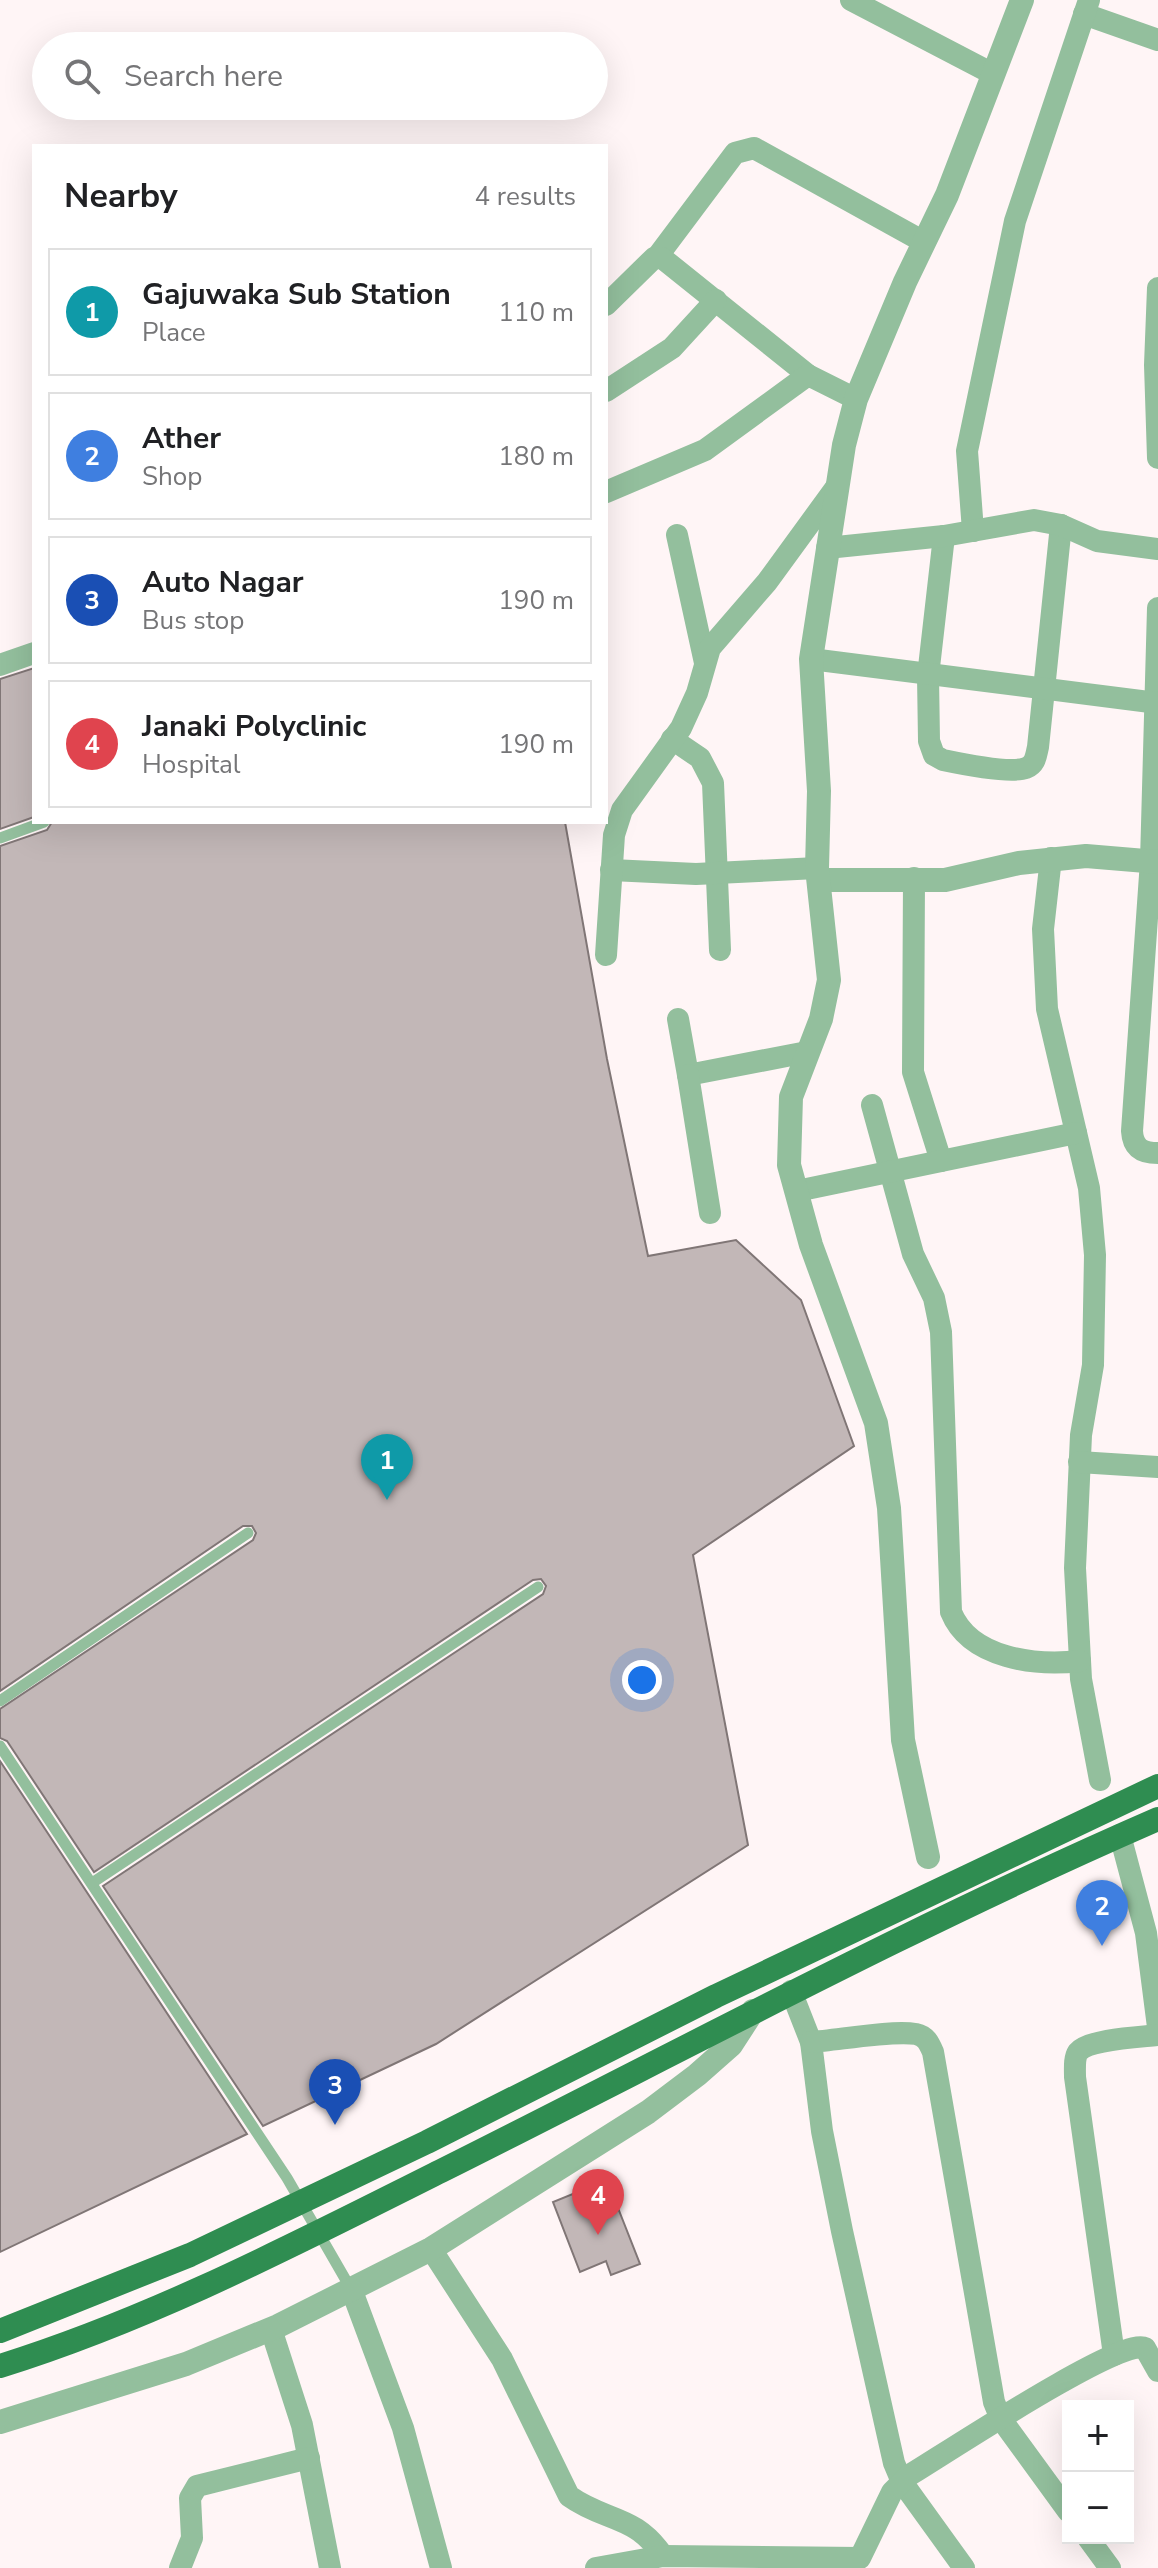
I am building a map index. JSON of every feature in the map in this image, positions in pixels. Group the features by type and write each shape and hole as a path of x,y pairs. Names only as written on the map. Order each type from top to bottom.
{"main road":[{"path":"0,2331 115,2288 301,2202 716,1996 1158,1786"},
{"path":"0,2366 148,2312 319,2232 791,1991 1158,1819"}],"street":[{"path":"851,0 993,74"},
{"path":"928,1857 903,1740 889,1508 876,1423 811,1245 789,1165 791,1097 821,1019 829,980 818,874 819,791 811,659 837,486 856,399 947,195 1022,0"},
{"path":"973,531 967,451 1012,236 1086,7 1158,40"},
{"path":"608,303 657,257 735,153 744,148 754,148 924,242"},
{"path":"657,257 667,261 808,375 856,399"},
{"path":"1158,288 1155,365 1158,458"},
{"path":"608,390 672,348 716,300"},
{"path":"608,491 705,450 808,375"},
{"path":"606,955 614,835 622,810 672,739 697,693 710,648 767,582 837,486"},
{"path":"827,548 944,536 1034,520 1061,525 1097,541 1158,549"},
{"path":"944,536 928,676 929,741 934,755 955,763 1027,767 1035,761 1061,525"},
{"path":"677,535 694,600 705,665"},
{"path":"1158,608 1154,862 1132,1131 1135,1146 1142,1151 1158,1153"},
{"path":"0,665 32,654"},
{"path":"811,659 1155,703"},
{"path":"672,739 700,758 710,774 716,810 720,950"},
{"path":"611,870 945,880 1051,858 1086,856 1154,862"},
{"path":"1051,858 1043,929 1045,997 1089,1188 1095,1255 1093,1365 1079,1462 1075,1568 1085,1713 1100,1780"},
{"path":"914,878 913,1072 941,1161"},
{"path":"678,1019 710,1213"},
{"path":"688,1075 807,1052"},
{"path":"872,1105 913,1254 934,1298 941,1332 951,1612 964,1636 1003,1653 1034,1663 1080,1661"},
{"path":"797,1191 1076,1133"},
{"path":"1079,1462 1158,1467"},
{"path":"1120,1835 1146,1933 1158,2027"},
{"path":"791,1991 811,2042 822,2131 842,2231 902,2482 964,2568"},
{"path":"0,2422 186,2364 352,2291 431,2249 648,2112 731,2045 753,2011"},
{"path":"811,2042 910,2034 928,2040 933,2052 987,2370 1001,2419 1062,2503"},
{"path":"1114,2355 1075,2077 1076,2056 1081,2049 1099,2043 1158,2035"},
{"path":"431,2249 502,2359 569,2496 584,2506 645,2532 663,2556"},
{"path":"352,2291 403,2428 441,2568"},
{"path":"271,2329 309,2458 330,2568"},
{"path":"596,2568 663,2556 860,2563 892,2492 902,2482 1074,2374 1114,2355 1139,2345 1145,2348 1158,2371"},
{"path":"180,2568 192,2538 190,2498 197,2486 309,2458"},
{"path":"1092,2544 1110,2568"}],"lane":[{"path":"0,838 38,824"},
{"path":"0,1701 248,1533"},
{"path":"92,1883 538,1587"},
{"path":"0,1746 301,2202 352,2291"}],"building":[{"path":"32,669 32,818 0,829 0,679"},
{"path":"51,824 565,824 607,1059 648,1256 736,1240 801,1300 854,1446 693,1555 748,1845 436,2044 263,2126 103,1886 543,1594 546,1586 541,1579 533,1580 94,1872 7,1741 0,1738 0,1709 253,1540 256,1533 252,1526 243,1526 0,1691 0,846 47,830"},
{"path":"0,1761 247,2134 0,2252"},
{"path":"607,2180 640,2264 611,2275 606,2261 580,2272 553,2202"}],"place":[{"name":"Gajuwaka Sub Station","path":"387,1500"},
{"name":"Ather","path":"1102,1946"},
{"name":"Auto Nagar","path":"335,2125"},
{"name":"Janaki Polyclinic","path":"598,2235"}]}
